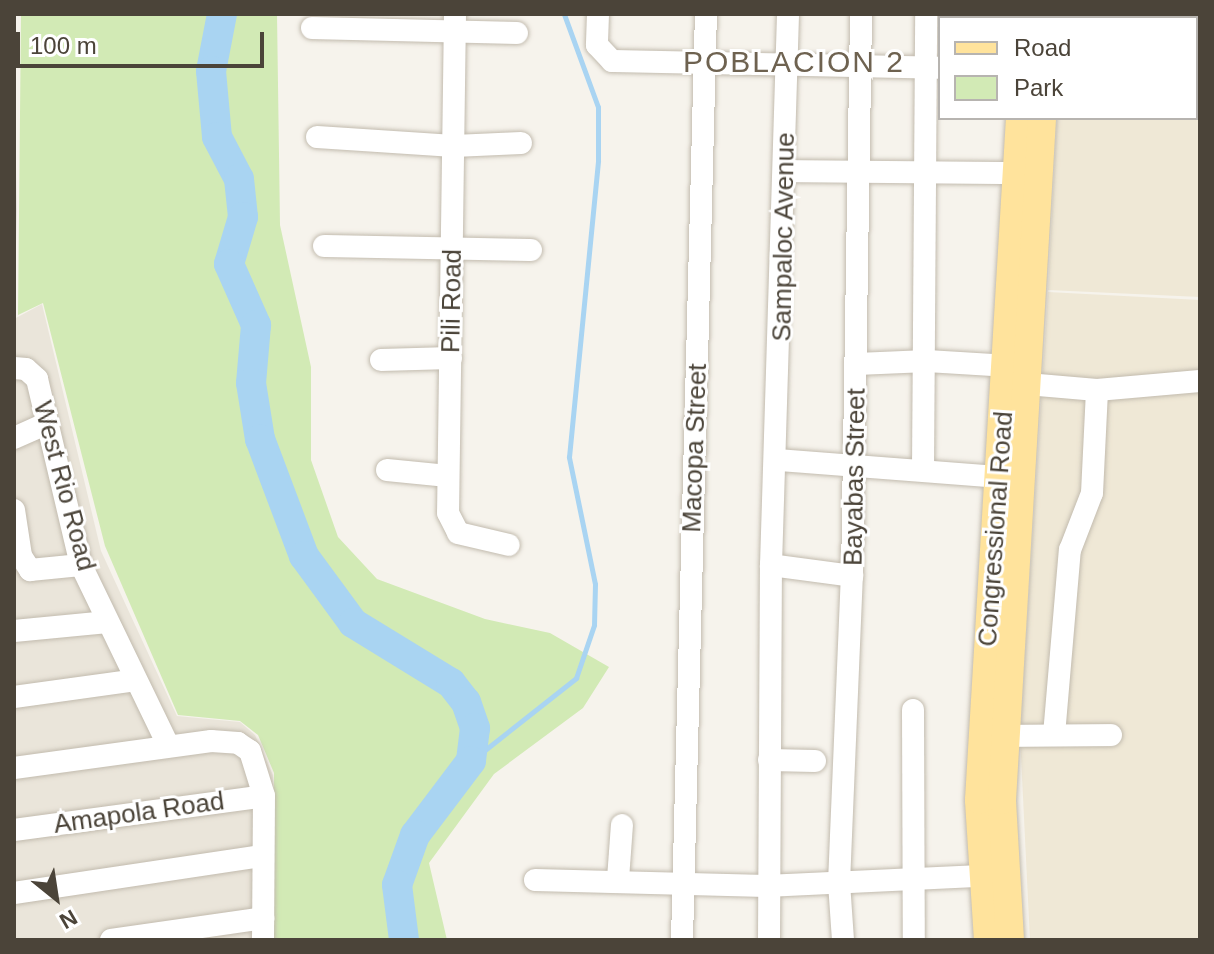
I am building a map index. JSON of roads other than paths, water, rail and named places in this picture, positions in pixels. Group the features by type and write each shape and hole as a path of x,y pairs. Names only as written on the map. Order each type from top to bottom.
{"main road":[{"name":"Congressional Road","path":"1018,375 1020,120"},
{"name":"Congressional Road","path":"1010,940 979,800 1042,120"},
{"name":"Congressional Road","path":"988,940 1005,736 1009,478"}],"street":[{"path":"598,14 597,45 612,61 787,68 934,68"},
{"name":"Macopa Street","path":"682,940 706,14"},
{"name":"Sampaloc Avenue","path":"769,940 766,886 771,565 778,460 788,14"},
{"name":"Bayabas Street","path":"843,940 839,883 855,465 861,14"},
{"path":"923,470 927,361 926,172 934,68 926,14"},
{"path":"312,28 455,24 517,33"},
{"name":"Pili Road","path":"455,24 448,513 458,533 509,545"},
{"path":"317,137 454,146 521,143"},
{"path":"785,171 1018,173"},
{"path":"324,246 453,252 531,250"},
{"path":"381,360 451,358"},
{"path":"857,364 927,361 1097,390 1200,381"},
{"name":"West Rio Road","path":"14,368 26,369 37,379 81,565 168,745"},
{"path":"1054,735 1070,550 1092,493 1097,390"},
{"path":"14,438 47,423"},
{"path":"778,460 1009,478"},
{"path":"387,470 448,476"},
{"path":"14,510 21,556 30,570 81,565"},
{"path":"771,565 852,576"},
{"path":"14,631 108,622"},
{"path":"14,697 136,680"},
{"path":"913,710 914,940"},
{"path":"1005,736 1111,735"},
{"path":"14,768 168,745 238,743 250,751 264,796 263,929 111,940"},
{"path":"769,760 815,761"},
{"name":"Amapola Road","path":"14,830 264,796"},
{"path":"618,879 622,825"},
{"path":"14,893 262,856"},
{"path":"535,880 618,879 766,886 995,876"}],"waterway":[{"path":"222,14 211,71 217,137 239,179 243,217 229,264 256,325 251,383 260,439 304,556 353,623 451,683 466,702 475,728 471,761 415,835 397,885 404,940"},
{"path":"471,761 576,678 594,625 595,584 569,457 598,160 598,107 564,14"}],"district":[{"name":"POBLACION 2","path":"794,62"}]}
